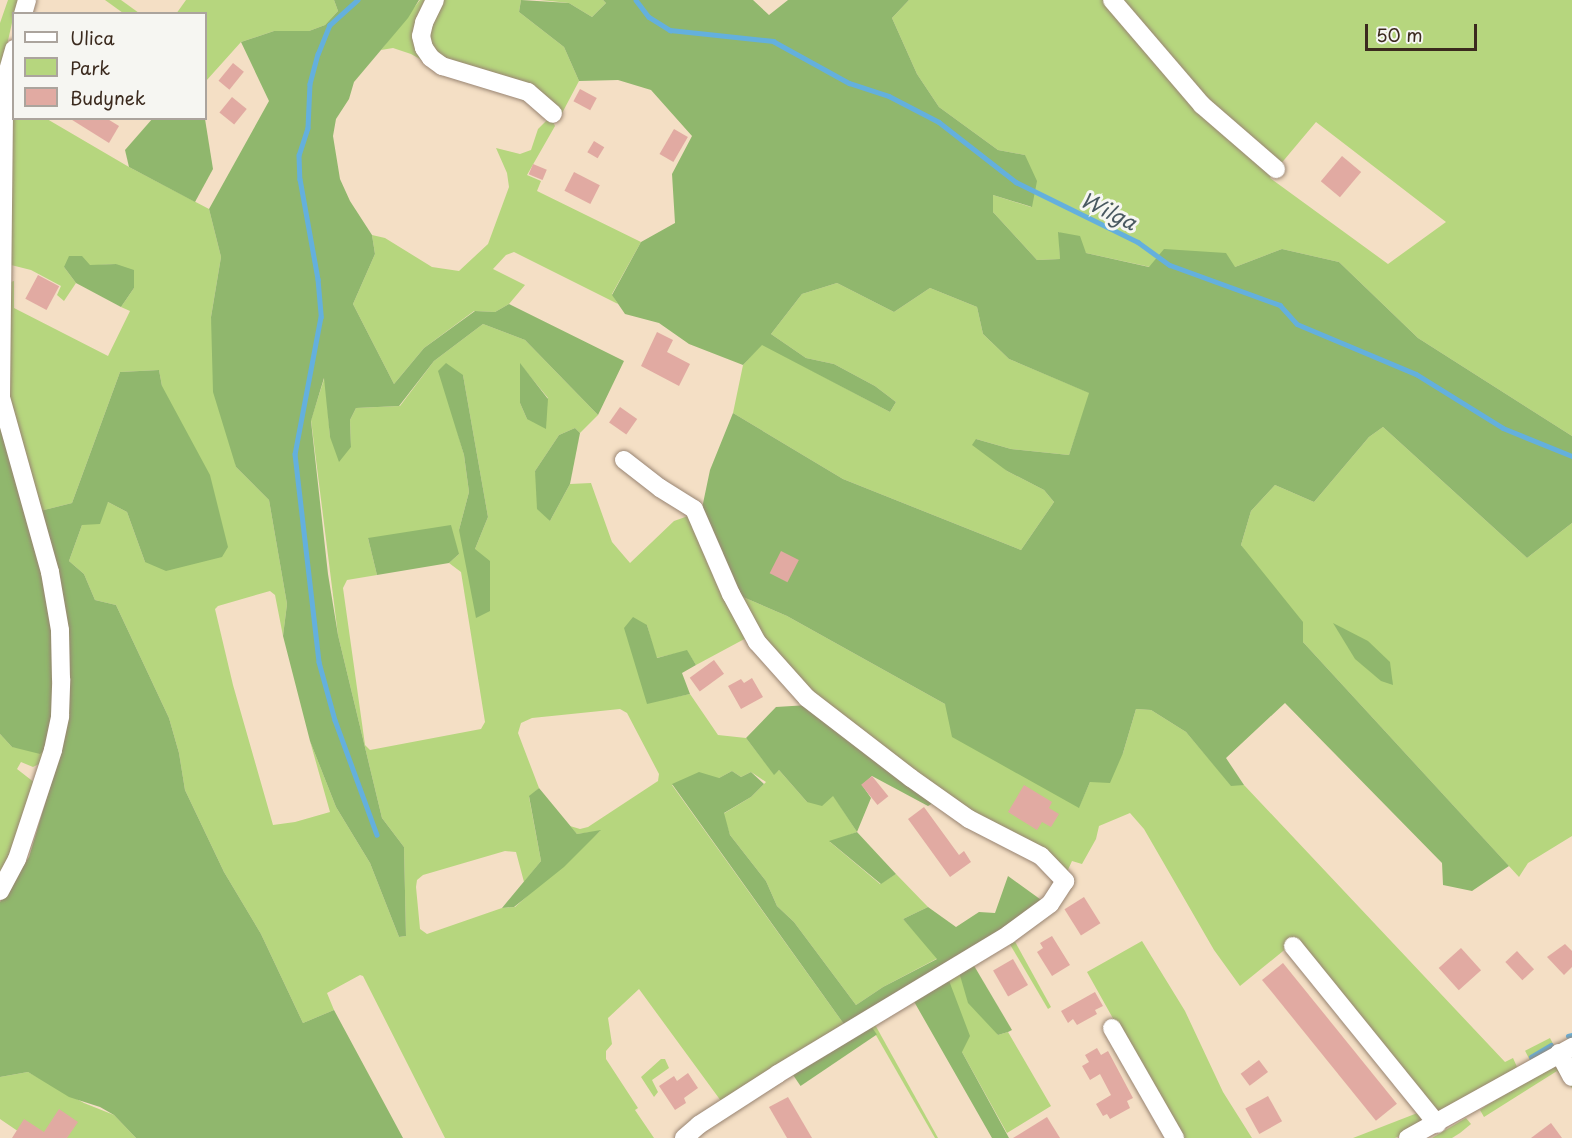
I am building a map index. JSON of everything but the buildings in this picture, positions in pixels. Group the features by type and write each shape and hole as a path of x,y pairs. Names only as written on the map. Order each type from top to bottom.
{"street":[{"path":"435,0 424,23 421,36 424,48 431,58 442,66 528,92 553,114"},
{"path":"1112,0 1202,105 1276,169"},
{"path":"0,891 17,859 53,750 60,716 61,679 60,630 50,572 1,398 4,104 7,74 12,56"},
{"path":"624,460 660,488 694,509 749,628 773,663 807,699 969,819 1041,856 1065,881 1050,904 1008,935 778,1074 699,1125 684,1138"},
{"path":"1293,946 1437,1124"},
{"path":"1112,1028 1175,1138"},
{"path":"1408,1138 1437,1124 1566,1050 1572,1077"}],"green space":[{"path":"8,0 20,0 16,12 12,12 12,23 0,76 0,23"},
{"path":"105,0 121,0 138,12 122,12"},
{"path":"186,0 334,0 338,11 325,25 309,31 274,31 241,42 207,80 207,12 177,12"},
{"path":"334,0 419,0 408,18 354,82 349,99 336,119 333,136 340,179 350,201 372,235 375,254 353,304 394,384 424,348 475,311 495,312 509,304 624,361 598,415 525,340 483,324 434,361 399,406 356,408 350,420 351,447 339,462 330,437 324,378 311,421 328,574 338,635 382,818 404,847 406,936 399,937 370,863 336,807 310,741 283,636 287,604 269,500 236,467 213,392 211,317 221,257 209,209 269,101 241,42 274,31 309,31 325,25 338,11"},
{"path":"420,0 431,0 419,47 524,94 551,117 555,126 527,175 541,181 537,191 641,242 612,294 618,304 514,252 506,255 493,269 525,285 509,304 495,312 474,311 424,348 394,384 353,304 375,254 372,235 385,238 432,267 459,271 488,244 509,187 507,173 496,148 520,154 531,150 538,129 549,118 536,105 434,67 411,54 393,48 381,50"},
{"path":"438,0 521,0 519,12 564,47 579,81 560,117 432,54 427,22"},
{"path":"521,0 569,3 592,17 606,3 603,0 753,0 769,15 788,0 909,0 892,18 917,74 939,107 998,150 1025,155 1037,181 1032,207 993,195 993,212 1037,260 1060,259 1058,232 1080,236 1086,253 1149,267 1164,249 1226,253 1235,267 1282,249 1339,262 1418,338 1572,436 1572,523 1527,558 1383,427 1369,437 1314,502 1275,485 1251,511 1241,545 1303,622 1303,642 1509,866 1472,891 1443,885 1442,863 1285,703 1226,758 1244,785 1231,786 1186,732 1151,710 1136,709 1123,753 1110,783 1090,782 1079,808 952,737 945,704 787,616 736,594 701,513 710,470 733,413 843,479 1021,550 1054,502 1044,490 1007,471 972,445 976,439 1011,449 1069,455 1089,393 1009,359 983,334 977,307 930,288 894,312 837,283 802,294 771,334 806,358 834,364 875,386 896,402 890,412 762,345 743,365 689,344 659,323 625,314 612,295 641,242 675,223 672,174 692,136 651,90 618,80 579,81 564,47 519,12"},
{"path":"540,0 603,0 606,3 592,17 569,3"},
{"path":"909,0 1108,0 1273,174 1270,178 1388,264 1446,222 1316,122 1279,166 1224,121 1116,0 1572,0 1572,436 1418,338 1339,262 1282,249 1235,267 1150,267 1086,253 1059,232 1060,259 1037,260 993,212 993,195 1031,207 1025,155 998,150 939,107 917,74 892,18"},
{"path":"12,107 12,120 49,120 129,167 209,209 221,257 211,317 236,467 269,500 287,604 283,636 275,595 270,591 218,606 215,609 233,685 273,825 295,822 330,812 310,741 336,807 370,863 399,937 406,936 404,847 382,818 338,635 311,420 325,376 330,437 351,447 350,420 356,408 400,406 434,361 483,324 525,340 598,415 580,433 575,428 559,435 535,471 550,521 570,484 591,483 612,542 630,563 674,521 691,515 750,636 696,665 687,651 656,658 647,625 647,703 690,694 718,735 746,738 774,774 779,770 807,802 833,795 857,832 830,842 880,884 896,874 928,907 903,919 938,958 883,987 856,1005 794,922 777,906 766,881 730,835 723,814 751,797 766,782 751,772 741,777 732,771 719,778 672,785 846,1027 721,1101 639,989 608,1018 612,1044 606,1051 606,1059 638,1108 635,1110 654,1138 445,1138 363,976 360,975 327,993 334,1010 303,1023 261,934 224,872 185,790 179,753 169,718 116,605 95,600 84,574 69,561 82,525 108,502 127,512 145,562 162,386 159,370 120,372 72,503 40,511 9,398 7,283 14,281 14,308 108,356 130,311 121,307 134,288 116,264 64,267 76,283 64,301 57,295 61,286 31,270 7,264","holes":["520,364 548,398 527,419 520,403","463,375 488,517 475,549 459,530 469,492 464,455 456,427","368,538 459,554 449,563 461,572 485,722 481,729 370,750 365,745 343,588 347,580 377,575","620,709 627,713 659,774 658,781 588,827 580,829 570,826 577,834 600,831 515,907 502,908 427,934 420,929 416,887 417,880 423,875 505,851 516,852 524,882 541,861 529,797 539,788 518,733 521,723 532,718"]},
{"path":"151,120 205,120 213,169 195,202 129,167 125,150"},
{"path":"69,256 82,256 90,265 116,264 134,270 134,288 121,307 76,283 64,267"},
{"path":"837,283 894,312 930,288 977,307 983,334 1009,359 1090,393 1069,455 1011,449 976,439 1007,471 1044,490 1054,502 1021,550 843,479 733,413 743,365 762,344 890,412 896,402 875,386 834,364 806,358 771,334 802,294"},
{"path":"446,363 463,375 488,517 475,549 490,561 490,611 476,618 459,530 469,492 464,455 438,371"},
{"path":"520,363 548,399 546,429 527,419 520,403"},
{"path":"159,370 162,386 210,475 228,547 222,557 166,571 145,562 127,512 108,502 100,524 82,525 69,561 84,574 95,600 116,605 169,718 179,753 185,790 224,872 261,934 303,1023 334,1010 403,1138 136,1138 114,1115 100,1107 69,1097 28,1072 0,1077 0,902 29,857 56,767 66,720 40,511 72,503 120,372"},
{"path":"0,418 36,547 50,609 55,714 46,749 40,754 12,747 0,734"},
{"path":"1383,427 1527,558 1572,523 1572,836 1528,863 1519,877 1303,642 1241,545 1251,511 1275,485 1314,502 1369,437"},
{"path":"575,428 580,433 570,484 550,521 537,509 535,471 559,435"},
{"path":"451,525 459,554 449,563 377,575 368,538"},
{"path":"736,594 787,616 945,704 1079,807 1090,782 1123,753 1136,709 1151,710 1186,732 1231,785 1244,785 1505,1062 1513,1058 1518,1069 1441,1115 1288,947 1240,986 1214,950 1144,829 1130,813 1099,826 1096,839 1082,864 1072,861 1067,872 912,777 778,663"},
{"path":"633,617 647,625 657,658 687,650 696,665 682,673 690,694 647,704 624,628"},
{"path":"1333,623 1368,641 1390,662 1393,685 1381,681 1355,659"},
{"path":"808,705 936,801 928,806 872,776 862,785 871,798 857,832 833,796 822,806 807,802 779,770 774,775 746,738 776,707"},
{"path":"0,734 12,747 46,749 39,764 33,767 21,762 17,769 35,783 0,880"},
{"path":"732,771 741,777 751,772 764,784 751,797 724,813 730,835 766,881 777,906 794,922 856,1005 883,987 937,959 903,919 928,907 956,927 979,912 995,913 1008,876 1044,902 846,1027 672,784 699,772 719,778"},
{"path":"539,788 577,834 601,830 564,867 514,907 502,908 541,861 529,796"},
{"path":"857,832 896,874 881,884 829,841"},
{"path":"1013,938 1051,1007 1048,1009 1008,941"},
{"path":"1142,941 1185,1011 1223,1092 1252,1138 1180,1138 1087,972"},
{"path":"973,964 1012,1030 998,1035 968,1003 959,972"},
{"path":"959,972 998,1035 1008,1032 1051,1106 1007,1133 962,1052 948,978"},
{"path":"948,978 970,1036 962,1052 1009,1138 992,1138 912,998"},
{"path":"873,1021 938,1138 935,1138 869,1023"},
{"path":"869,1023 877,1035 801,1086 793,1074"},
{"path":"1550,1038 1555,1048 1530,1061 1525,1051"},
{"path":"661,1059 665,1059 669,1068 652,1080 658,1092 654,1097 641,1077"},
{"path":"1555,1065 1572,1082 1572,1088 1557,1071 1484,1117 1480,1110"},
{"path":"28,1072 84,1103 114,1115 136,1138 28,1138 0,1119 0,1077"},
{"path":"1420,1112 1426,1124 1395,1138 1353,1138"},
{"path":"1466,1118 1471,1124 1452,1138 1432,1138"}],"waterway":[{"path":"358,0 330,25 318,54 310,84 308,128 299,155 300,179 318,279 321,317 295,454 319,662 335,720 377,835"},
{"name":"Wilga","path":"636,0 649,17 670,30 773,41 849,83 889,96 939,122 1016,182 1138,242 1170,265 1280,305 1297,324 1416,374 1503,428 1572,456"},
{"path":"1568,1036 1572,1035"},
{"path":"1531,1057 1551,1045"}]}
